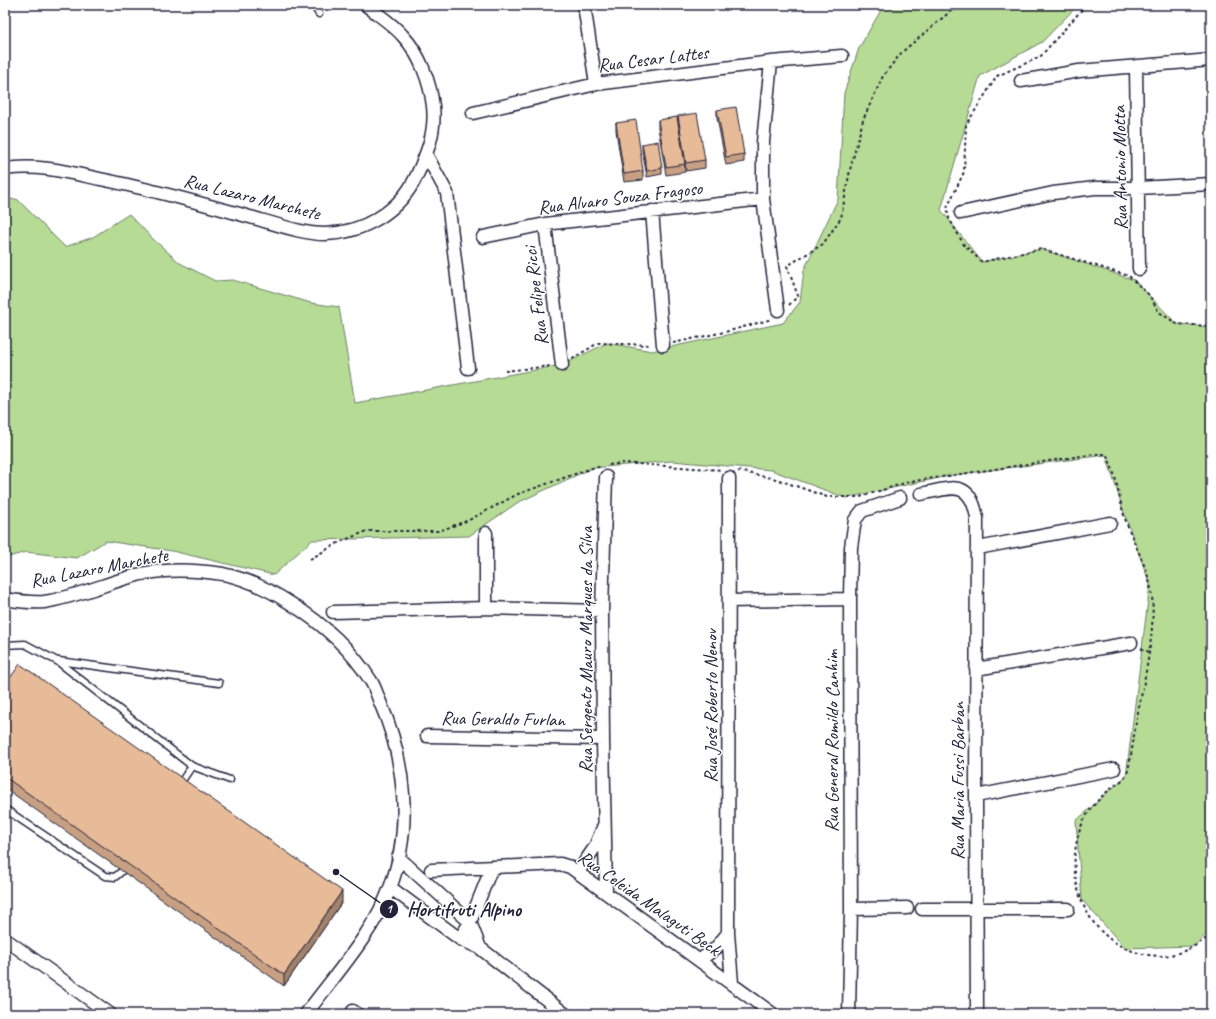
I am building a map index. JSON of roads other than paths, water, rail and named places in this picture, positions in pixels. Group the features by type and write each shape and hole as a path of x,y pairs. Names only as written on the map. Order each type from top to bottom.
{"street":[{"name":"Rua Lazaro Marchete","path":"5,169 42,166 153,190 299,230 325,234 349,231 374,221 386,214 399,203 413,185 427,156 432,139 434,115 431,92 420,62 404,36 366,5"},
{"path":"584,5 596,84"},
{"name":"Rua Cesar Lattes","path":"472,113 596,84 771,62 842,56"},
{"path":"1021,81 1078,71 1211,60"},
{"path":"771,62 763,142 763,199 773,282 778,310"},
{"name":"Rua Antonio Motta","path":"1136,67 1139,269"},
{"path":"427,156 447,193 468,368"},
{"path":"961,213 1053,193 1096,188 1138,188 1211,184"},
{"name":"Rua Alvaro Souza Fragoso","path":"483,237 545,224 763,199"},
{"path":"652,212 663,345"},
{"name":"Rua Felipe Ricci","path":"545,224 562,365"},
{"name":"Rua José Roberto Nenov","path":"731,473 728,601 728,933 732,983"},
{"name":"Rua Sergento Mauro Marques da Silva","path":"606,477 602,611 602,738 606,892"},
{"path":"921,494 952,488 963,490 971,496 975,504 977,518 978,548 1110,522"},
{"name":"Rua General Romildo Canhim","path":"849,1014 851,909 851,547 856,520 862,510 900,498"},
{"path":"486,533 486,608"},
{"name":"Rua Maria Fussi Barban","path":"978,548 976,669 976,909 978,1014"},
{"name":"Rua Lazaro Marchete","path":"5,599 43,602 143,574 180,571 224,574 268,589 314,618 352,655 368,677 390,725 399,760 404,793 403,819 398,857 390,888 376,919 306,1014"},
{"path":"728,601 850,600"},
{"path":"333,612 486,608 602,611"},
{"path":"976,669 1131,643"},
{"name":"Rua Geraldo Furlan","path":"427,736 602,738"},
{"path":"976,796 1114,769"},
{"name":"Rua Sergento Mauro Marques da Silva","path":"578,872 595,847 604,824"},
{"path":"398,857 470,922 480,948"},
{"name":"Rua Celeida Malaguti Beck","path":"431,870 560,864 570,866 773,1014"},
{"path":"460,939 470,922 492,867"},
{"path":"390,888 460,939 480,948 560,1013"},
{"path":"851,909 907,908"},
{"path":"922,909 1068,909"},
{"path":"700,960 716,948 728,933"},
{"path":"5,939 110,1014"}],"lane":[{"path":"313,5 319,14"},
{"path":"5,645 25,644 58,661 192,766 230,780"},
{"path":"58,661 219,683"},
{"path":"179,786 192,766"},
{"path":"5,809 104,876 115,877 122,871"}],"place":[{"name":"Hortifruti Alpino","path":"336,872"}]}
